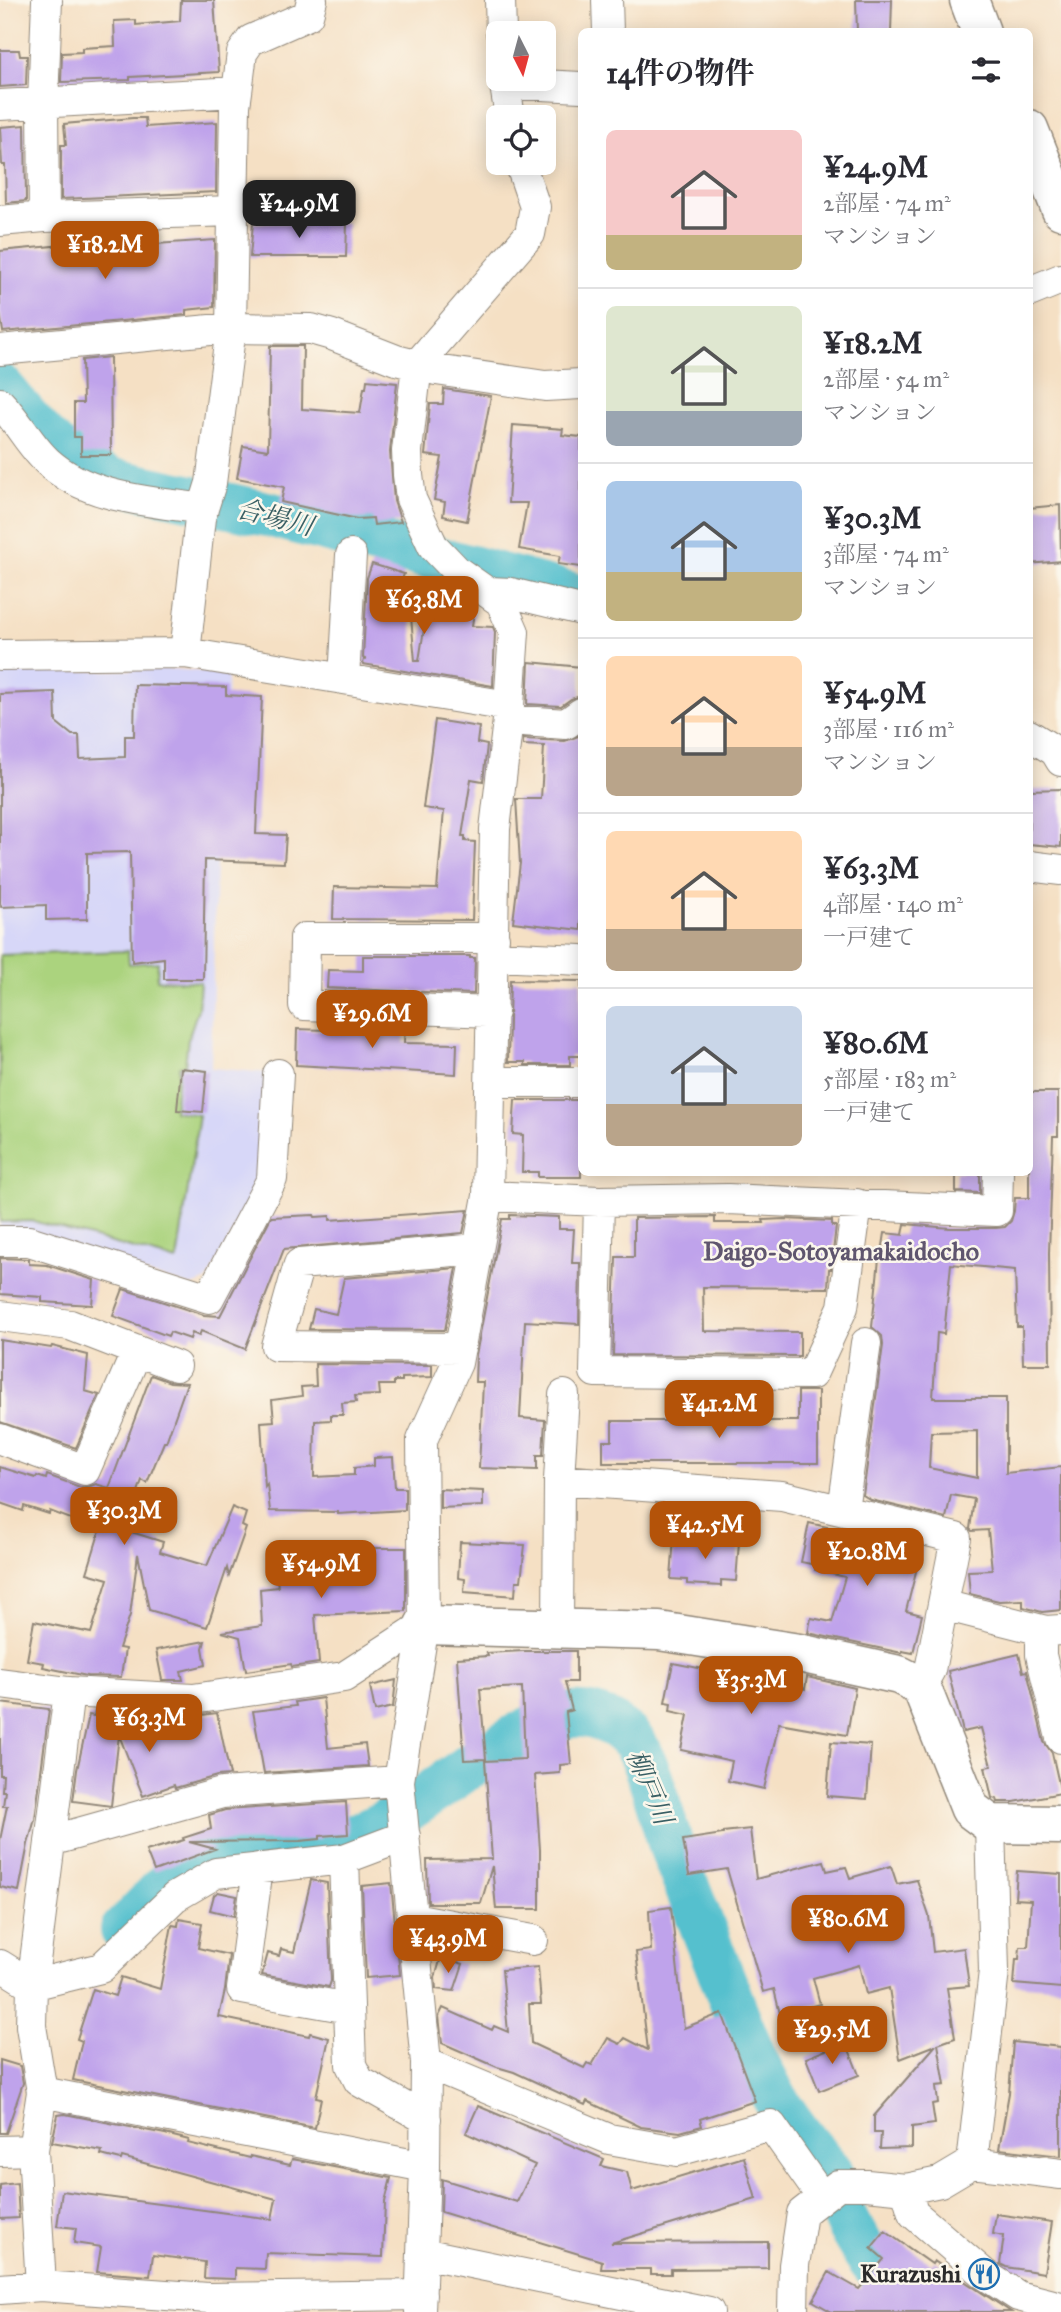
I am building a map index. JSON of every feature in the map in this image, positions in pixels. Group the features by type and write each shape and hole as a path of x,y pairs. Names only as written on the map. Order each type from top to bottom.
{"street":[{"path":"44,217 43,103 47,0"},
{"path":"185,653 200,518 205,501 231,328 235,106 242,53 251,40 308,15 312,0"},
{"path":"500,0 501,21"},
{"path":"607,0 608,28"},
{"path":"969,0 980,28"},
{"path":"556,86 578,88"},
{"path":"0,105 237,92"},
{"path":"1033,139 1061,210"},
{"path":"0,2289 41,2286 109,2301 208,2298 420,2303 426,2063 399,1781 424,1625 422,1440 457,1363 488,1196 495,829 509,713 514,632 501,602 457,571 433,546 411,499 407,451 416,365 530,234 535,207 524,175"},
{"path":"0,221 44,217 233,211"},
{"path":"1033,290 1061,279"},
{"path":"1,349 231,328 311,329 396,360 436,370 545,386 578,384"},
{"path":"0,403 47,462 71,479 98,490 205,501"},
{"path":"344,679 351,555"},
{"path":"489,592 511,593 578,609"},
{"path":"0,655 185,653 344,679 566,724 578,715"},
{"path":"1033,737 1055,751 1061,761"},
{"path":"1033,866 1061,870"},
{"path":"493,1012 304,1006 305,938 494,947 578,960"},
{"path":"0,1241 29,1241 209,1298 272,1179 278,1074"},
{"path":"491,1082 578,1082"},
{"path":"488,1196 599,1201 728,1199 997,1211 998,1176"},
{"path":"599,1201 595,1371 758,1374 812,1374 843,1307 857,1204"},
{"path":"460,1348 276,1346 299,1265 478,1249"},
{"path":"0,1316 71,1325 176,1366"},
{"path":"843,1510 866,1343"},
{"path":"0,1439 85,1470 137,1351"},
{"path":"558,1630 559,1480 564,1395"},
{"path":"559,1480 782,1496 956,1538 930,1670 921,1686"},
{"path":"943,1605 1054,1631"},
{"path":"0,1683 69,1692 193,1699 344,1677 424,1625 659,1631 785,1651 899,1675 921,1686 970,1809 990,1824 1061,1825"},
{"path":"1054,1631 1041,1641 1041,1655 1061,1738"},
{"path":"41,2286 33,2150 42,2092 31,2026 32,1985 69,1692"},
{"path":"50,1841 222,1793 399,1781"},
{"path":"972,2163 994,1971 990,1824"},
{"path":"0,1965 32,1985 101,1968 175,1898 216,1873 344,1859 405,1836"},
{"path":"344,1859 351,2066 359,2081 426,2119"},
{"path":"258,1868 242,1989 349,2008"},
{"path":"413,1918 533,1940"},
{"path":"426,2063 609,2139 677,2151 771,2125 821,2196"},
{"path":"42,2092 425,2166"},
{"path":"0,2151 33,2150"},
{"path":"793,2312 794,2265 802,2213 838,2185 906,2189 940,2182 972,2163 1061,2174"},
{"path":"906,2189 913,2213 984,2274 1018,2296 1061,2307"},
{"path":"422,2253 709,2312"}],"shaded area":[{"path":"174,669 228,674 223,824 217,824 211,1068 270,1073 267,1170 207,1280 192,1286 0,1234 0,673"}],"green space":[{"path":"128,951 129,964 158,962 157,980 200,982 198,1009 188,1039 185,1065 179,1066 174,1111 199,1115 177,1261 33,1221 0,1222 0,955"}],"building":[{"path":"181,0 214,0 219,72 130,77 130,80 61,82 62,53 82,52 82,48 115,46 114,21 136,20 136,25 180,21"},
{"path":"856,0 892,0 891,28 857,28"},
{"path":"0,50 19,50 20,56 27,56 26,85 0,87"},
{"path":"145,118 146,127 217,122 216,192 61,199 61,145 66,145 64,124"},
{"path":"25,125 26,201 6,203 0,127"},
{"path":"253,223 347,223 346,257 250,257"},
{"path":"156,231 156,244 215,240 214,307 186,310 186,315 3,332 0,313 0,251 96,240 95,233"},
{"path":"270,346 303,346 302,409 360,413 367,380 397,383 390,452 394,501 401,522 374,525 373,518 357,519 281,502 284,487 237,478 243,446 268,450"},
{"path":"110,357 111,455 81,455 81,437 74,437 74,403 83,403 82,360"},
{"path":"444,389 491,396 467,521 443,516 445,502 434,500 442,457 425,455 430,404 443,404"},
{"path":"513,425 563,429 562,435 578,437 578,567 558,564 560,556 519,549 527,503 508,503"},
{"path":"1060,505 1061,561 1033,564 1033,508"},
{"path":"372,564 404,574 398,591 404,593 399,608 406,608 406,616 411,617 415,661 419,661 427,610 474,612 472,626 493,627 493,686 363,664 364,659 367,660 363,658 367,578"},
{"path":"529,662 578,667 578,697 561,706 527,704"},
{"path":"135,685 226,687 226,695 262,697 256,834 286,835 284,863 205,860 203,979 164,979 164,958 132,962 130,852 87,853 87,919 46,920 46,905 1,907 0,903 0,694 55,692 56,722 72,735 79,735 80,759 125,757 125,736 134,736"},
{"path":"435,720 479,727 477,743 487,745 483,781 471,779 462,836 465,836 465,841 475,842 472,920 333,919 334,887 437,889 444,811 423,808"},
{"path":"578,736 578,930 513,922 520,863 516,799 541,799 544,746 523,745 523,739 565,741"},
{"path":"1061,789 1061,847 1033,844 1033,790"},
{"path":"363,956 470,956 475,958 474,994 327,988 328,970 363,971"},
{"path":"510,980 578,981 578,1056 570,1056 570,1065 525,1065 525,1062 508,1062"},
{"path":"326,1023 405,1026 404,1043 457,1044 456,1074 296,1065 297,1029 325,1030"},
{"path":"181,1068 207,1071 203,1112 177,1110"},
{"path":"1033,1092 1058,1092 1058,1136 1053,1136 1049,1253 1050,1364 1023,1364 1022,1327 1017,1327 1015,1270 951,1264 944,1334 937,1333 933,1398 1006,1398 1006,1473 1061,1467 1061,1610 1042,1612 1023,1607 1023,1600 999,1601 970,1594 968,1571 992,1570 988,1530 970,1529 974,1499 951,1495 946,1518 871,1500 863,1495 883,1345 882,1336 872,1327 879,1259 885,1233 903,1235 905,1224 950,1228 1005,1227 1011,1221 1015,1198 1029,1198 1029,1176 1033,1176","holes":["977,1431 977,1478 929,1468 931,1432"]},
{"path":"515,1100 578,1100 578,1176 581,1177 538,1177 538,1172 522,1172 523,1135 513,1134"},
{"path":"956,1176 980,1176 980,1193 956,1192"},
{"path":"468,1210 463,1233 284,1249 245,1349 201,1331 199,1336 192,1333 190,1339 170,1332 168,1336 113,1316 123,1289 204,1315 220,1316 271,1217 314,1215 330,1216 330,1220"},
{"path":"510,1215 559,1217 559,1229 574,1229 572,1263 580,1263 579,1324 525,1321 520,1418 545,1420 543,1455 537,1455 537,1470 479,1468 483,1382 475,1382 476,1355 502,1219 510,1219"},
{"path":"715,1217 715,1223 764,1223 763,1220 784,1219 832,1221 832,1226 836,1226 828,1288 703,1287 704,1331 800,1332 800,1356 613,1355 616,1257 634,1257 634,1218"},
{"path":"0,1258 29,1259 29,1264 47,1265 94,1280 92,1305 42,1302 42,1297 0,1294"},
{"path":"457,1268 445,1330 309,1329 314,1309 336,1314 344,1278"},
{"path":"0,1340 51,1348 52,1346 88,1355 85,1391 99,1395 76,1448 0,1422"},
{"path":"315,1364 432,1365 432,1377 402,1378 402,1381 394,1381 394,1385 379,1385 380,1395 355,1396 356,1402 342,1403 343,1415 331,1415 331,1420 315,1421 314,1477 354,1475 354,1468 374,1466 374,1458 393,1457 395,1488 405,1488 405,1510 338,1514 270,1511 267,1484 265,1487 261,1422 274,1421 272,1400 302,1396 301,1387 316,1386"},
{"path":"151,1375 170,1382 187,1383 166,1442 147,1483 142,1480 125,1530 163,1542 160,1552 207,1566 232,1507 246,1513 242,1526 246,1528 229,1576 227,1568 207,1627 149,1610 138,1554 130,1615 119,1648 125,1649 121,1677 87,1676 43,1667 44,1663 27,1660 34,1621 91,1633 108,1579 87,1573 100,1530 50,1511 49,1514 24,1506 23,1511 0,1503 0,1467 36,1478 46,1479 47,1475 80,1487 96,1484 109,1488"},
{"path":"798,1391 818,1391 818,1463 603,1463 603,1441 612,1441 612,1421 798,1421"},
{"path":"440,1489 483,1491 483,1506 440,1508"},
{"path":"809,1523 922,1548 906,1611 922,1615 913,1653 808,1633 811,1618 832,1622 845,1577 815,1570 816,1565 801,1562"},
{"path":"674,1537 739,1542 736,1581 721,1580 721,1586 687,1584 687,1580 671,1579"},
{"path":"460,1542 525,1545 521,1581 516,1581 515,1596 464,1592 465,1579 458,1578"},
{"path":"337,1548 406,1548 406,1611 315,1615 319,1663 246,1671 240,1637 222,1632 262,1626 260,1589 278,1587 274,1556"},
{"path":"205,1641 203,1648 206,1665 181,1671 183,1680 162,1680 156,1650"},
{"path":"524,1651 576,1651 576,1682 565,1682 572,1710 566,1712 571,1764 560,1765 560,1773 535,1775 540,1850 540,1909 496,1909 492,1866 481,1903 428,1903 427,1860 492,1859 485,1761 525,1759 522,1687 480,1689 486,1759 464,1760 457,1658"},
{"path":"1019,1654 1023,1672 1027,1671 1044,1742 1052,1753 1061,1793 1014,1802 998,1802 992,1798 985,1767 991,1766 981,1728 963,1732 948,1671"},
{"path":"673,1663 805,1689 807,1677 855,1688 847,1735 779,1723 764,1789 728,1781 732,1761 681,1750 688,1715 670,1711 671,1703 665,1702"},
{"path":"396,1680 393,1707 375,1711 370,1686"},
{"path":"323,1698 328,1748 365,1744 368,1766 264,1773 253,1711 296,1706 295,1702"},
{"path":"0,1703 49,1709 35,1819 19,1891 0,1887 0,1840 7,1806 3,1806 5,1791 2,1791 3,1775 0,1775"},
{"path":"95,1711 120,1714 118,1726 217,1713 230,1775 175,1788 174,1785 143,1796 119,1735 111,1806 73,1801 89,1715 94,1716"},
{"path":"831,1742 871,1745 867,1799 827,1796"},
{"path":"346,1802 348,1834 300,1841 189,1842 215,1849 154,1871 146,1851 211,1829 209,1815 225,1810"},
{"path":"750,1829 756,1879 824,1861 827,1871 846,1867 850,1878 891,1866 897,1884 917,1880 929,1916 933,1952 964,1948 969,1986 947,1988 955,2038 938,2044 945,2085 936,2086 938,2103 932,2104 935,2124 912,2127 912,2148 880,2149 881,2133 874,2133 874,2116 936,2045 900,2059 889,1988 866,1994 859,1965 813,1978 820,2004 780,2014 774,1989 763,1992 727,1869 689,1875 683,1840"},
{"path":"1017,1871 1061,1874 1061,1988 1014,1984 1020,1947 1028,1947 1031,1900 1015,1899"},
{"path":"311,1880 327,1883 331,1981 329,1987 262,1975 268,1953 279,1956 281,1949 294,1952"},
{"path":"391,1883 400,1975 366,1978 362,1886"},
{"path":"218,1892 237,1896 234,1916 210,1910 214,1895"},
{"path":"671,1907 684,2028 722,2013 755,2101 700,2119 702,2126 680,2132 641,2127 587,2101 585,2105 442,2043 439,2016 443,2008 492,2030 494,2026 508,2032 502,1970 538,1967 541,2004 529,2004 531,2043 584,2068 587,2063 592,2065 608,2038 620,2044 625,2038 648,2050 636,1952 651,1950 649,1910"},
{"path":"179,1919 202,1923 198,1948 229,1955 219,2017 329,2038 316,2097 321,2098 315,2128 73,2080 82,2041 77,2039 93,1989 115,1996 121,1977 160,1989 172,1925 178,1926"},
{"path":"441,1957 463,1964 454,1991 436,1989 435,1978"},
{"path":"846,2042 859,2075 819,2091 806,2058"},
{"path":"1013,2042 1061,2047 1061,2156 999,2149 1009,2093"},
{"path":"0,2060 20,2066 23,2083 6,2133 0,2133"},
{"path":"478,2106 604,2159 601,2166 627,2172 632,2191 744,2157 756,2199 611,2243 768,2242 768,2268 671,2269 671,2274 651,2274 651,2269 601,2269 602,2261 441,2212 442,2179 517,2202 535,2165 466,2133"},
{"path":"65,2114 165,2134 189,2140 188,2143 250,2158 290,2165 292,2159 391,2178 385,2202 383,2257 266,2253 265,2269 235,2268 235,2279 204,2278 205,2262 153,2255 150,2276 97,2272 101,2247 74,2243 76,2228 57,2226 62,2191 272,2219 276,2199 122,2157 121,2160 101,2155 102,2151 52,2142 58,2115"},
{"path":"17,2183 19,2218 0,2219 0,2185"},
{"path":"996,2214 1052,2222 1044,2273 1000,2264 1004,2236 993,2234"},
{"path":"885,2231 932,2264 934,2261 1011,2312 832,2312 813,2301 829,2272 859,2289 884,2259 871,2248"}],"waterway":[{"name":"合場川","path":"0,386 63,454 113,481 272,515 569,594"},
{"name":"柳戸川","path":"123,1930 175,1876 193,1863 342,1841 384,1823 508,1741 534,1727 572,1715 606,1721 621,1730 639,1751 655,1791 671,1846 744,2034 769,2089 830,2171 837,2201 869,2259 888,2282 926,2312"}],"place":[{"name":"Kurazushi","path":"984,2274"}],"district":[{"name":"Daigo-Sotoyamakaidocho","path":"841,1251"}]}
